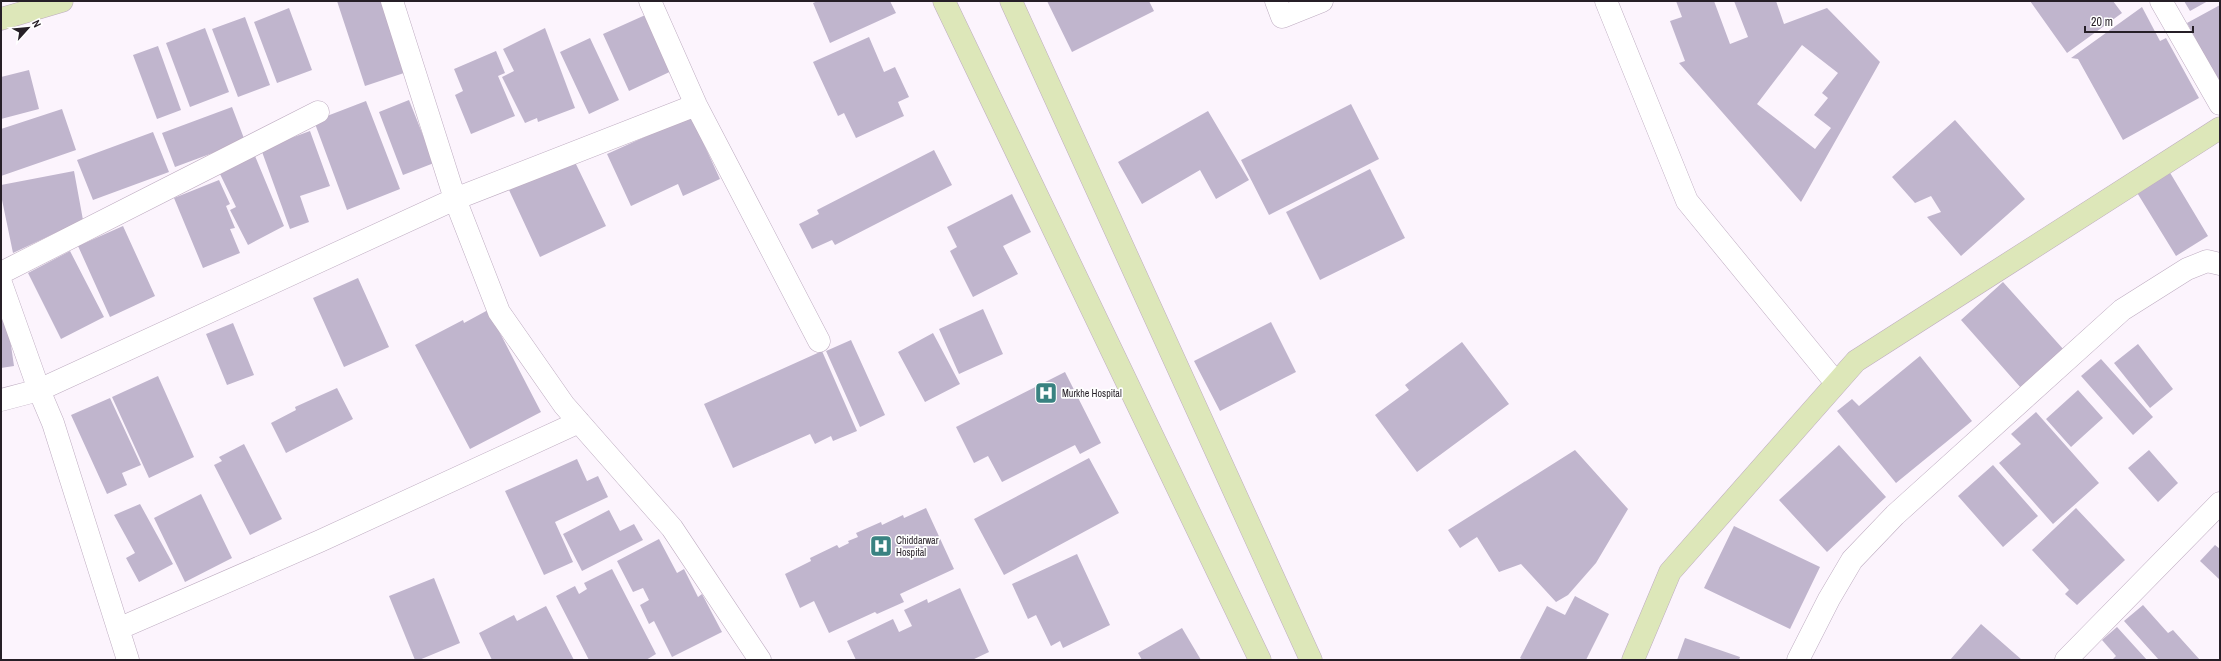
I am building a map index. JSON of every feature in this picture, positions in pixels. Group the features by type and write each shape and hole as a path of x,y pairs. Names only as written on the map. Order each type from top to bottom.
{"main road":[{"path":"1,19 62,1"},
{"path":"944,1 1260,660"},
{"path":"1011,1 1311,660"},
{"path":"1633,660 1670,572 1856,361 2220,128"}],"street":[{"path":"392,1 455,199 499,312 564,405 672,528 760,660"},
{"path":"650,1 696,105 819,341"},
{"path":"1276,1 1282,17 1322,1"},
{"path":"1606,1 1687,201 1836,383"},
{"path":"2161,1 2220,104"},
{"path":"1,400 39,390 455,199 696,105"},
{"path":"1,273 318,112"},
{"path":"1798,660 1829,599 1852,560 1895,515 2122,310 2187,269 2207,261 2220,264"},
{"path":"1,283 39,390 53,423 113,608 128,660"},
{"path":"118,629 320,541 579,422"},
{"path":"2066,660 2220,504"}],"building":[{"path":"337,1 388,1 410,71 365,86"},
{"path":"818,1 890,1 896,13 830,43 813,3"},
{"path":"1047,1 1149,1 1154,11 1072,52"},
{"path":"1676,1 1714,1 1730,44 1748,37 1734,1 1776,1 1784,24 1827,8 1880,62 1801,202 1679,63 1685,61 1670,21 1682,17","holes":["1802,45 1838,73 1822,93 1828,98 1814,115 1831,128 1815,149 1757,104"]},
{"path":"2030,1 2113,1 2122,13 2067,53"},
{"path":"2184,1 2208,1 2190,11"},
{"path":"2220,5 2220,85 2187,23"},
{"path":"2142,7 2160,41 2166,38 2199,98 2123,140 2078,59 2071,58"},
{"path":"289,8 312,70 277,83 254,22"},
{"path":"652,12 678,68 629,91 603,34"},
{"path":"245,17 270,85 238,97 212,29"},
{"path":"205,28 229,92 190,107 166,43"},
{"path":"545,28 575,108 538,122 537,118 525,123 502,77 514,71 503,49"},
{"path":"869,37 884,72 895,67 909,97 898,102 904,116 856,138 844,113 838,116 813,62"},
{"path":"590,38 619,100 589,114 560,52"},
{"path":"158,46 181,110 157,119 133,55"},
{"path":"496,51 505,73 498,76 515,116 471,134 455,95 463,91 454,69"},
{"path":"29,70 39,109 1,119 1,77"},
{"path":"409,100 434,163 403,175 379,112"},
{"path":"366,101 400,189 347,210 314,121"},
{"path":"1351,104 1379,159 1269,215 1241,160"},
{"path":"232,107 245,141 175,167 162,133"},
{"path":"62,109 76,150 1,176 1,129"},
{"path":"1208,111 1249,180 1216,199 1200,170 1142,204 1118,162"},
{"path":"691,116 720,179 683,196 678,184 631,206 607,154"},
{"path":"1955,120 2025,199 1961,256 1927,217 1941,212 1931,196 1915,203 1892,177"},
{"path":"310,131 330,186 300,196 309,222 290,229 261,149"},
{"path":"153,132 169,172 93,200 77,160"},
{"path":"934,150 952,185 835,245 832,240 812,249 799,224 819,214 817,210"},
{"path":"255,156 284,226 248,245 230,210 236,207 220,174"},
{"path":"574,160 606,226 540,257 509,190"},
{"path":"1370,169 1405,238 1320,280 1286,212"},
{"path":"74,171 83,220 13,253 1,195 1,185"},
{"path":"2169,171 2208,236 2176,256 2136,191"},
{"path":"219,180 230,204 226,206 235,228 230,229 240,253 203,268 174,198"},
{"path":"1012,194 1031,232 1003,246 1018,274 973,297 950,251 957,247 947,227"},
{"path":"123,226 155,296 110,317 78,246"},
{"path":"70,251 104,317 61,339 28,273"},
{"path":"358,278 389,347 344,367 313,298"},
{"path":"2003,282 2064,350 2021,388 1961,320"},
{"path":"5,304 14,366 1,368 1,305"},
{"path":"983,309 1003,354 959,374 939,329"},
{"path":"488,310 541,412 470,449 415,345 463,320 464,323"},
{"path":"1271,322 1296,372 1220,411 1194,361"},
{"path":"233,323 254,375 227,385 206,334"},
{"path":"933,333 960,384 925,402 898,352"},
{"path":"851,340 885,415 860,427 826,351"},
{"path":"1462,342 1509,404 1417,472 1375,415 1409,390 1405,385"},
{"path":"2138,344 2173,389 2150,408 2114,363"},
{"path":"822,351 857,431 833,441 831,436 815,444 810,434 733,468 704,404"},
{"path":"1920,356 1972,421 1896,483 1837,411 1852,399 1859,406"},
{"path":"2101,359 2153,417 2133,435 2081,376"},
{"path":"1065,372 1101,443 1080,454 1075,445 1002,482 988,456 974,463 956,427"},
{"path":"158,376 194,457 149,478 112,397"},
{"path":"337,388 353,419 286,453 271,423 296,410 295,407"},
{"path":"2078,390 2103,418 2071,447 2046,419"},
{"path":"110,398 141,465 122,473 127,485 107,494 71,415"},
{"path":"2036,412 2099,483 2053,524 1999,463 2021,444 2011,434"},
{"path":"244,444 282,519 250,535 214,465 222,461 219,457"},
{"path":"1839,445 1886,497 1827,552 1779,500"},
{"path":"1575,450 1628,509 1596,563 1568,595 1556,602 1521,564 1499,572 1477,537 1460,548 1448,530"},
{"path":"2149,450 2178,483 2158,502 2128,468"},
{"path":"1089,458 1119,513 1004,575 974,519"},
{"path":"577,459 587,481 598,476 608,497 555,522 573,562 544,575 505,491"},
{"path":"1993,465 2038,516 2003,547 1958,496"},
{"path":"201,494 232,558 185,582 154,518"},
{"path":"140,504 173,564 139,582 126,558 135,553 114,515"},
{"path":"926,508 954,569 900,594 904,602 877,614 875,612 829,633 814,601 800,608 785,574 811,561 810,558 837,545 839,548 849,543 848,541 858,537 856,533 881,522 882,525 903,515 904,518"},
{"path":"2076,508 2125,560 2077,605 2065,594 2069,590 2032,550"},
{"path":"609,510 620,531 634,524 643,540 582,571 563,534"},
{"path":"1734,526 1820,567 1790,629 1704,588"},
{"path":"659,539 677,573 684,569 698,597 702,594 722,632 672,657 654,621 649,624 640,605 649,600 643,588 633,592 617,561"},
{"path":"2215,545 2220,549 2220,580 2200,561"},
{"path":"1077,554 1110,625 1063,648 1060,641 1051,646 1036,615 1028,619 1012,584"},
{"path":"612,569 656,654 646,660 589,660 556,596 575,586 579,594 587,589 584,583"},
{"path":"434,578 460,643 419,660 415,660 389,596"},
{"path":"960,588 989,652 972,660 856,660 847,641 893,619 899,632 912,626 904,610 927,599 928,603"},
{"path":"1575,596 1609,614 1586,660 1523,660 1520,658 1547,606 1565,615"},
{"path":"2143,605 2168,633 2173,630 2200,660 2159,660 2124,621"},
{"path":"546,606 574,660 492,660 479,633 514,615 517,621"},
{"path":"1981,624 2022,660 1950,660"},
{"path":"2117,627 2147,660 2112,660 2116,656 2102,640"},
{"path":"1182,628 1201,660 1142,660 1138,653"},
{"path":"1685,638 1740,657 1739,660 1677,660"}],"place":[{"name":"Murkhe Hospital","path":"1046,393"},
{"name":"Chiddarwar Hospital","path":"881,546"}]}
